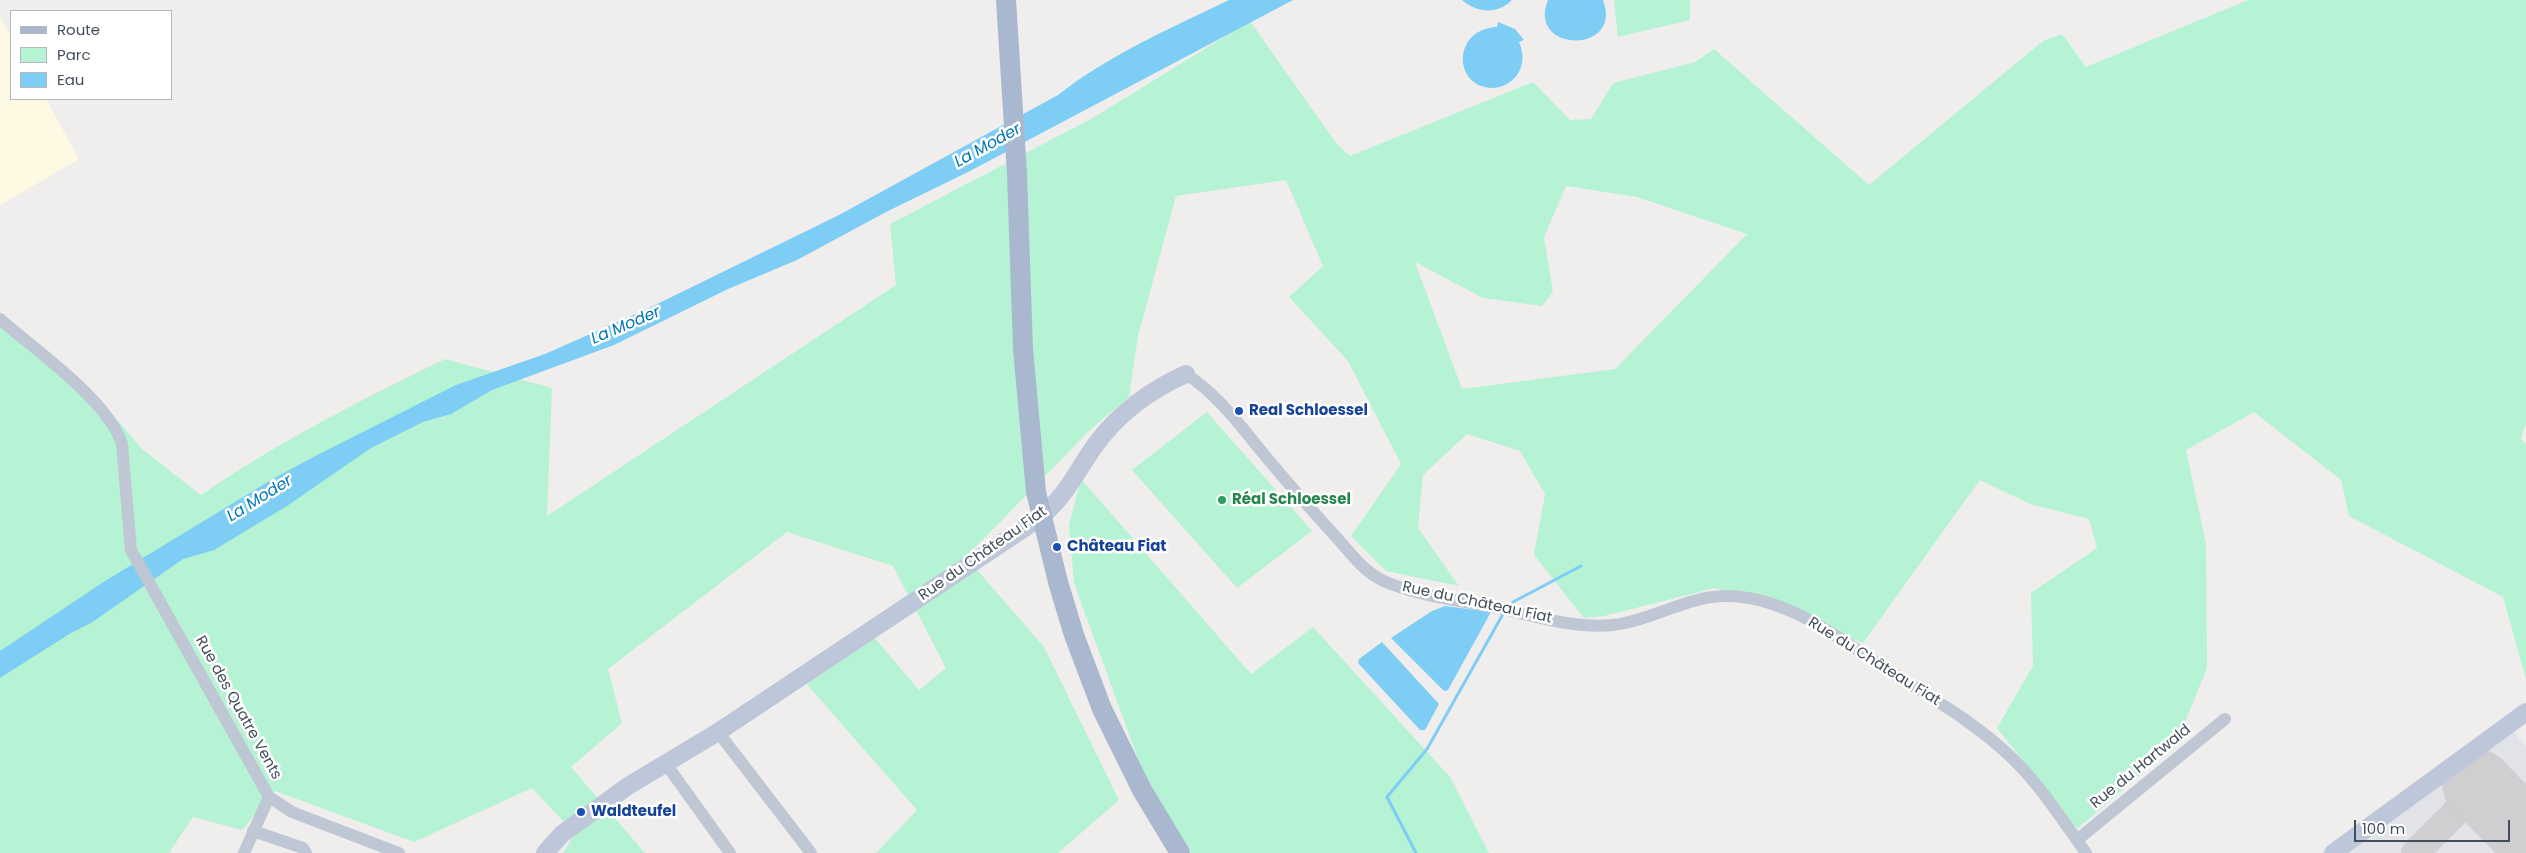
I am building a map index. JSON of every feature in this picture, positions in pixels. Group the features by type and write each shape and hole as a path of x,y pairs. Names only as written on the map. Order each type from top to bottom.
{"main road":[{"path":"1006,0 1017,174 1025,384 1021,405 1022,438 1032,473 1041,517 1074,635 1102,709 1142,790 1180,853"}],"street":[{"name":"Rue des Quatre Vents","path":"0,319 85,393 110,419 117,431 122,444 131,550 268,797 292,812 399,853"},
{"name":"Rue du Château Fiat","path":"544,853 562,834 592,812 718,732 1041,517 1060,499 1097,443 1132,406 1167,382 1186,374 1199,382 1225,406 1317,517 1360,566 1372,575 1387,582 1426,594 1570,623 1612,626 1721,596 1745,597 1764,602 1799,616 1834,635 1982,730 2020,767 2086,853"},
{"path":"2334,853 2526,712"},
{"name":"Rue du Hartwald","path":"2077,840 2225,719"},
{"path":"718,732 811,853"},
{"path":"666,764 730,853"},
{"path":"244,853 268,797"},
{"path":"253,831 304,848 306,853"}],"shaded area":[{"path":"0,16 10,34 10,100 47,100 79,159 0,205"},
{"path":"2513,731 2526,746 2526,853 2348,853"}],"green space":[{"path":"1614,0 1690,0 1690,20 1618,37"},
{"path":"2248,0 2526,0 2526,424 2521,438 2526,445 2526,679 2503,597 2349,516 2341,480 2254,412 2186,450 2206,544 2207,668 2176,744 2077,829 1997,728 2033,666 2031,593 2097,548 2089,519 2030,504 1980,480 1863,643 1715,588 1604,616 1584,618 1534,555 1545,494 1520,451 1467,434 1423,475 1418,528 1459,586 1386,571 1351,536 1401,464 1348,361 1289,297 1323,266 1286,180 1176,196 1138,336 1129,397 1091,429 966,557 1044,647 1119,800 1058,853 876,853 917,810 804,681 873,636 919,690 946,668 893,566 787,532 608,669 622,723 571,767 645,853 563,853 575,834 532,788 414,842 275,791 242,830 193,817 169,853 0,853 0,313 107,408 142,449 201,495 290,439 445,359 552,388 547,516 896,285 890,224 1091,119 1250,21 1336,143 1350,156 1533,82 1570,120 1591,119 1613,83 1695,62 1714,49 1869,185 2043,41 2062,34 2086,67","holes":["1566,186 1637,197 1747,234 1615,369 1462,389 1415,262 1483,298 1542,306 1553,292 1544,237"]},
{"name":"Réal Schloessel","path":"1207,412 1312,531 1237,588 1132,470"},
{"path":"1081,479 1251,674 1313,627 1450,777 1489,853 1191,853 1145,778 1074,583 1069,525"}],"water":[{"name":"La Moder","path":"1229,0 1293,0 797,260 728,289 614,345 492,390 451,414 423,422 371,448 287,506 214,550 183,559 91,623 71,633 0,678 0,651 105,581 276,477 456,385 545,354 649,308 839,215 1058,95 1119,55"},
{"path":"1462,0 1512,0 1494,10 1480,10"},
{"path":"1548,0 1603,0 1606,18 1600,31 1589,38 1575,40 1561,38 1550,30 1545,17"},
{"path":"1498,22 1515,29 1524,40 1519,42 1523,59 1521,67 1512,80 1501,87 1480,86 1471,79 1465,70 1463,59 1465,47 1471,38 1482,30 1497,27"},
{"path":"1445,606 1491,612 1448,690 1444,691 1391,638 1432,611"},
{"path":"1382,642 1439,704 1425,730 1420,730 1358,663 1359,659"}],"waterway":[{"path":"1513,602 1581,566"},
{"path":"1416,853 1387,797 1427,749 1503,614"}],"taxiway":[{"path":"2415,853 2470,798 2481,797 2496,804"}],"runway":[{"path":"2477,784 2526,834"}],"place":[{"name":"Real Schloessel","path":"1239,411"},
{"name":"Réal Schloessel","path":"1222,500"},
{"name":"Château Fiat","path":"1057,547"},
{"name":"Waldteufel","path":"581,812"}]}
